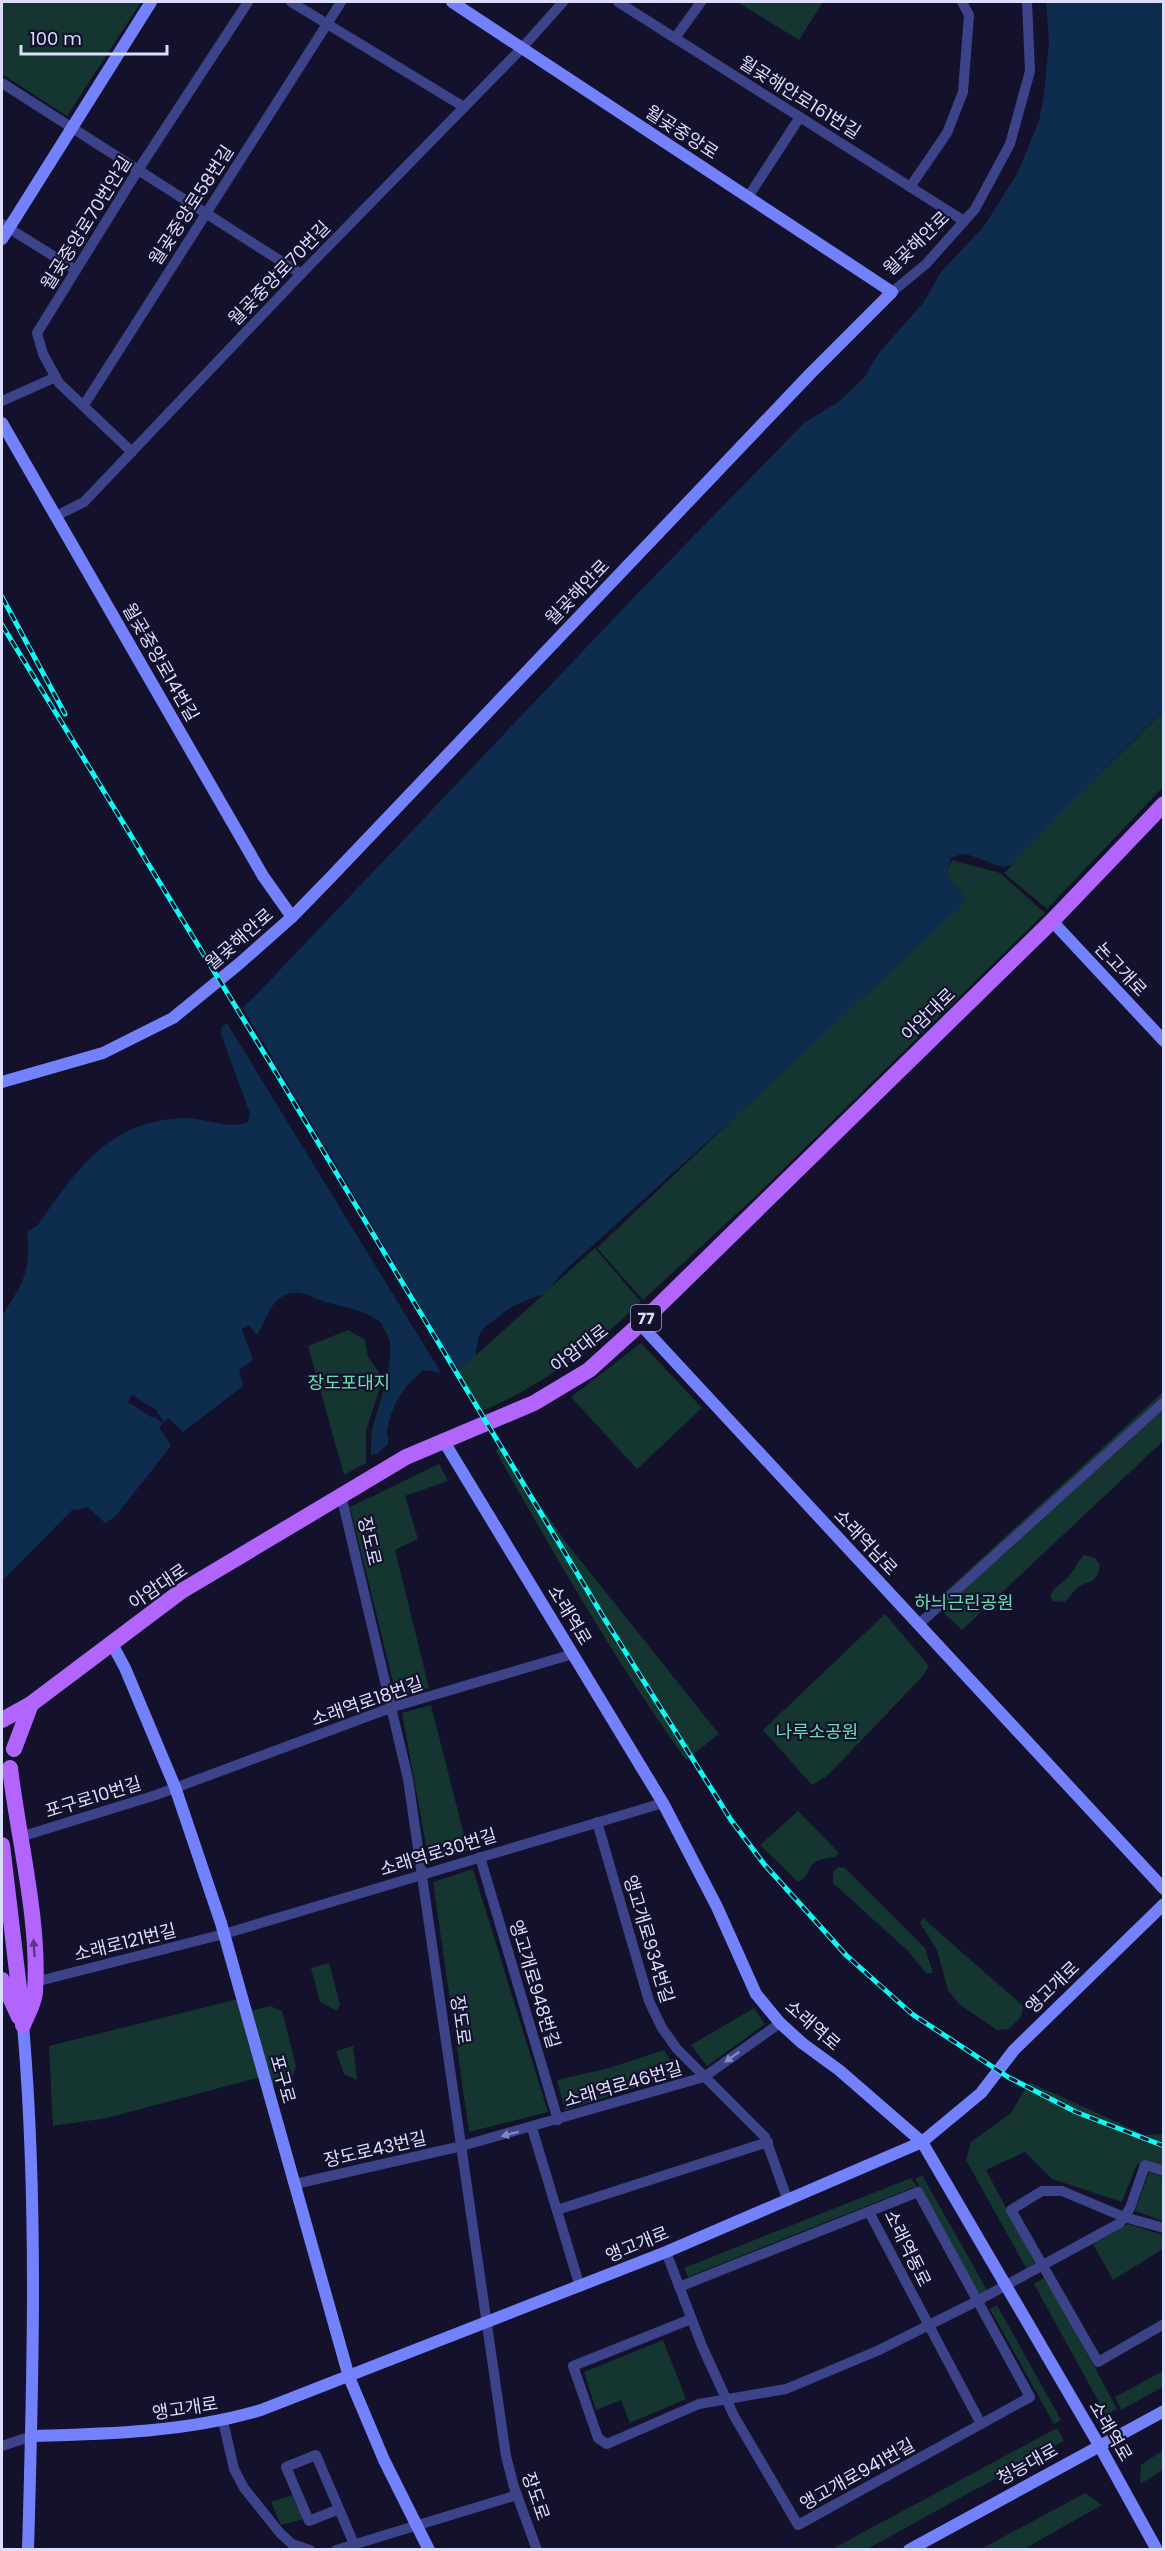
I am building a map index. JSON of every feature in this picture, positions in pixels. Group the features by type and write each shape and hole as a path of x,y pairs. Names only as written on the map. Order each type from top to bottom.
{"main road":[{"name":"아암대로","path":"2,1720 31,1704 111,1642 180,1593 341,1495 406,1457 534,1403 589,1370 640,1324 1052,921 1164,804"},
{"path":"23,2025 36,1993 32,1917 20,1837 6,1772 31,1704"},
{"path":"2,1730 11,1740 14,1749"},
{"path":"2,1845 23,2025"},
{"path":"2,1980 23,2025"}],"street":[{"path":"76,270 4,231 151,2"},
{"name":"월곶중앙로70번안길","path":"132,452 56,377 43,354 37,333 138,170 248,2"},
{"path":"291,2 464,107"},
{"name":"월곶중앙로58번길","path":"84,405 341,2"},
{"name":"월곶중앙로","path":"452,2 892,292"},
{"name":"월곶중앙로70번길","path":"56,516 84,502 301,274 522,48 562,2"},
{"name":"월곶해안로161번길","path":"618,2 964,221"},
{"path":"675,38 700,2"},
{"path":"910,186 947,133 963,93 969,15 962,2"},
{"name":"월곶해안로","path":"2,1082 103,1053 173,1018 292,917 810,374 892,292 926,264 975,209 1010,144 1030,71 1028,2"},
{"path":"3,86 72,127 301,274"},
{"path":"747,196 800,117"},
{"path":"2,401 56,377"},
{"name":"월곶중앙로14번길","path":"2,423 263,876 292,917"},
{"name":"논고개로","path":"1052,921 1164,1041"},
{"name":"소래역남로","path":"640,1324 1164,1889"},
{"path":"918,1624 1164,1402"},
{"name":"소래역로","path":"442,1440 663,1803 717,1907 756,1994 780,2023 922,2142 1099,2445 1156,2550"},
{"name":"장도로","path":"341,1495 393,1707 408,1779 424,1874 486,2323 496,2372 506,2456 537,2550"},
{"name":"포구로","path":"111,1642 125,1668 176,1787 224,1934 349,2377 384,2460 429,2550"},
{"name":"소래역로18번길","path":"176,1787 393,1707 573,1654"},
{"name":"포구로10번길","path":"20,1837 176,1787"},
{"name":"소래역로30번길","path":"224,1934 663,1803"},
{"name":"앵고개로934번길","path":"597,1822 649,2001 662,2028 677,2049 768,2142 788,2200"},
{"name":"앵고개로948번길","path":"480,1857 558,2120"},
{"name":"앵고개로","path":"32,2436 133,2434 224,2421 261,2410 580,2287 922,2142 981,2093 1021,2043 1164,1904"},
{"name":"소래로121번길","path":"35,1982 224,1934"},
{"name":"소래역로46번길","path":"462,2146 532,2128 704,2077 780,2023"},
{"path":"23,2025 32,2214 32,2436 28,2550"},
{"path":"532,2128 580,2287"},
{"path":"557,2211 768,2142"},
{"name":"장도로43번길","path":"294,2184 462,2146"},
{"path":"692,2319 573,2366 598,2438 607,2444 699,2404 726,2397 786,2389 877,2351 977,2301 1120,2223 1125,2217 1145,2165 1164,2171"},
{"path":"1164,2228 1125,2217 1062,2191 1042,2191 1011,2210 1098,2362 1164,2324"},
{"name":"소래역동로","path":"981,2424 869,2211 918,2192 1030,2397"},
{"path":"679,2287 869,2211"},
{"name":"앵고개로941번길","path":"666,2252 726,2397 798,2525 1030,2397"},
{"name":"청능대로","path":"909,2550 1164,2411"},
{"path":"224,2421 234,2469 244,2488 280,2533 292,2544 309,2550"},
{"path":"2,2445 32,2436"},
{"path":"339,2509 309,2521 286,2467 315,2455 339,2509 354,2544"},
{"path":"336,2550 417,2527 517,2494"}],"green space":[{"path":"2,2 141,2 67,116 2,74"},
{"path":"737,2 823,2 799,40"},
{"path":"1163,710 1076,799 1163,711 1163,787 1047,909 1004,873 1013,864 1004,867 964,853 951,858 946,873 952,860 1000,873 1045,913 758,1194 643,1300 597,1248 736,1116 563,1272 550,1288 595,1248 641,1302 604,1335 545,1378 480,1412 455,1374 424,1370 410,1382 395,1404 387,1430 388,1444 372,1455 371,1440 374,1424 389,1372 391,1355 389,1340 382,1326 932,816","holes":["544,1294 475,1356 480,1333 491,1320 528,1299"]},
{"name":"장도포대지","path":"348,1330 365,1340 368,1357 383,1378 366,1431 366,1463 344,1475 308,1346"},
{"path":"641,1343 702,1408 637,1469 571,1397"},
{"name":"하늬근린공원","path":"1163,1392 1163,1441 962,1630 933,1603"},
{"path":"500,1447 565,1541 719,1734 686,1760 635,1685 563,1569 495,1450"},
{"path":"439,1464 448,1481 405,1496 418,1539 395,1550 429,1688 397,1698 350,1507"},
{"path":"1084,1555 1095,1558 1100,1565 1096,1577 1078,1587 1064,1602 1053,1601 1050,1597 1053,1591 1068,1577"},
{"name":"나루소공원","path":"885,1614 929,1666 922,1677 827,1776 812,1785 763,1730"},
{"path":"431,1705 468,1851 429,1862 402,1713"},
{"path":"798,1811 839,1853 835,1857 813,1864 804,1878 798,1882 760,1845"},
{"path":"838,1867 845,1868 925,1948 933,1973 926,1973 908,1951 833,1883 833,1872"},
{"path":"473,1869 548,2112 469,2132 433,1882"},
{"path":"923,1918 1023,2006 1021,2017 1009,2029 997,2030 959,2004 948,1990 937,1950 920,1923"},
{"path":"329,1963 340,2004 337,2011 320,2002 311,1968"},
{"path":"242,1998 246,2012 270,2006 282,2011 296,2066 292,2079 267,2087 264,2076 107,2118 53,2126 49,2046"},
{"path":"754,2008 765,2024 707,2066 691,2045"},
{"path":"353,2046 357,2080 344,2074 336,2051"},
{"path":"664,2050 679,2074 565,2110 557,2080 609,2068"},
{"path":"1029,2082 1145,2135 1163,2134 1163,2170 1137,2164 1122,2202 1052,2179 1025,2152 986,2170 1035,2263 1026,2268 966,2160 971,2142 1011,2113"},
{"path":"1149,2172 1163,2177 1163,2221 1135,2211"},
{"path":"922,2175 987,2290 979,2294 915,2179"},
{"path":"911,2178 917,2186 688,2277 684,2268"},
{"path":"1128,2224 1163,2235 1163,2249 1113,2280 1093,2244"},
{"path":"1046,2277 1117,2409 1106,2415 1034,2284"},
{"path":"997,2305 1061,2420 1054,2424 990,2309"},
{"path":"663,2340 686,2399 630,2423 621,2400 596,2410 584,2372"},
{"path":"1163,2371 1163,2387 1121,2410 1115,2397"},
{"path":"1057,2428 1064,2441 867,2549 832,2549"},
{"path":"1163,2450 1163,2470 1140,2484 1141,2465"},
{"path":"1085,2493 1102,2505 1024,2549 981,2549"},
{"path":"292,2495 303,2519 281,2525 271,2502"}],"water":[{"path":"1046,2 1163,2 1163,710 1009,866 994,865 965,854 951,858 946,875 964,895 964,903 738,1114 563,1272 545,1292 515,1304 485,1327 479,1334 475,1355 455,1374 424,1370 410,1382 395,1404 387,1430 388,1444 376,1455 371,1454 372,1440 386,1385 390,1356 388,1332 375,1318 357,1310 302,1293 285,1295 272,1307 257,1335 249,1325 242,1329 253,1360 239,1370 243,1386 183,1432 168,1418 159,1427 171,1446 115,1517 105,1523 88,1507 73,1509 2,1581 2,1316 24,1277 28,1258 27,1232 37,1226 67,1185 98,1151 115,1138 135,1128 158,1121 185,1118 232,1125 248,1122 250,1114 221,1034 222,1027 258,993 638,593 805,422 837,403 864,378 878,354 923,303 941,272 984,226 1017,174 1039,121 1049,41"}],"pier":[{"path":"241,1005 460,1373 457,1376 443,1376 225,1020"},
{"path":"132,1395 158,1411 157,1413 163,1420 161,1423 155,1416 153,1418 128,1402"}],"railway":[{"path":"2,597 65,714"},
{"path":"2,625 272,1066 604,1618 731,1820 764,1864 846,1955 912,2014 1008,2077 1076,2112 1164,2146"}]}
